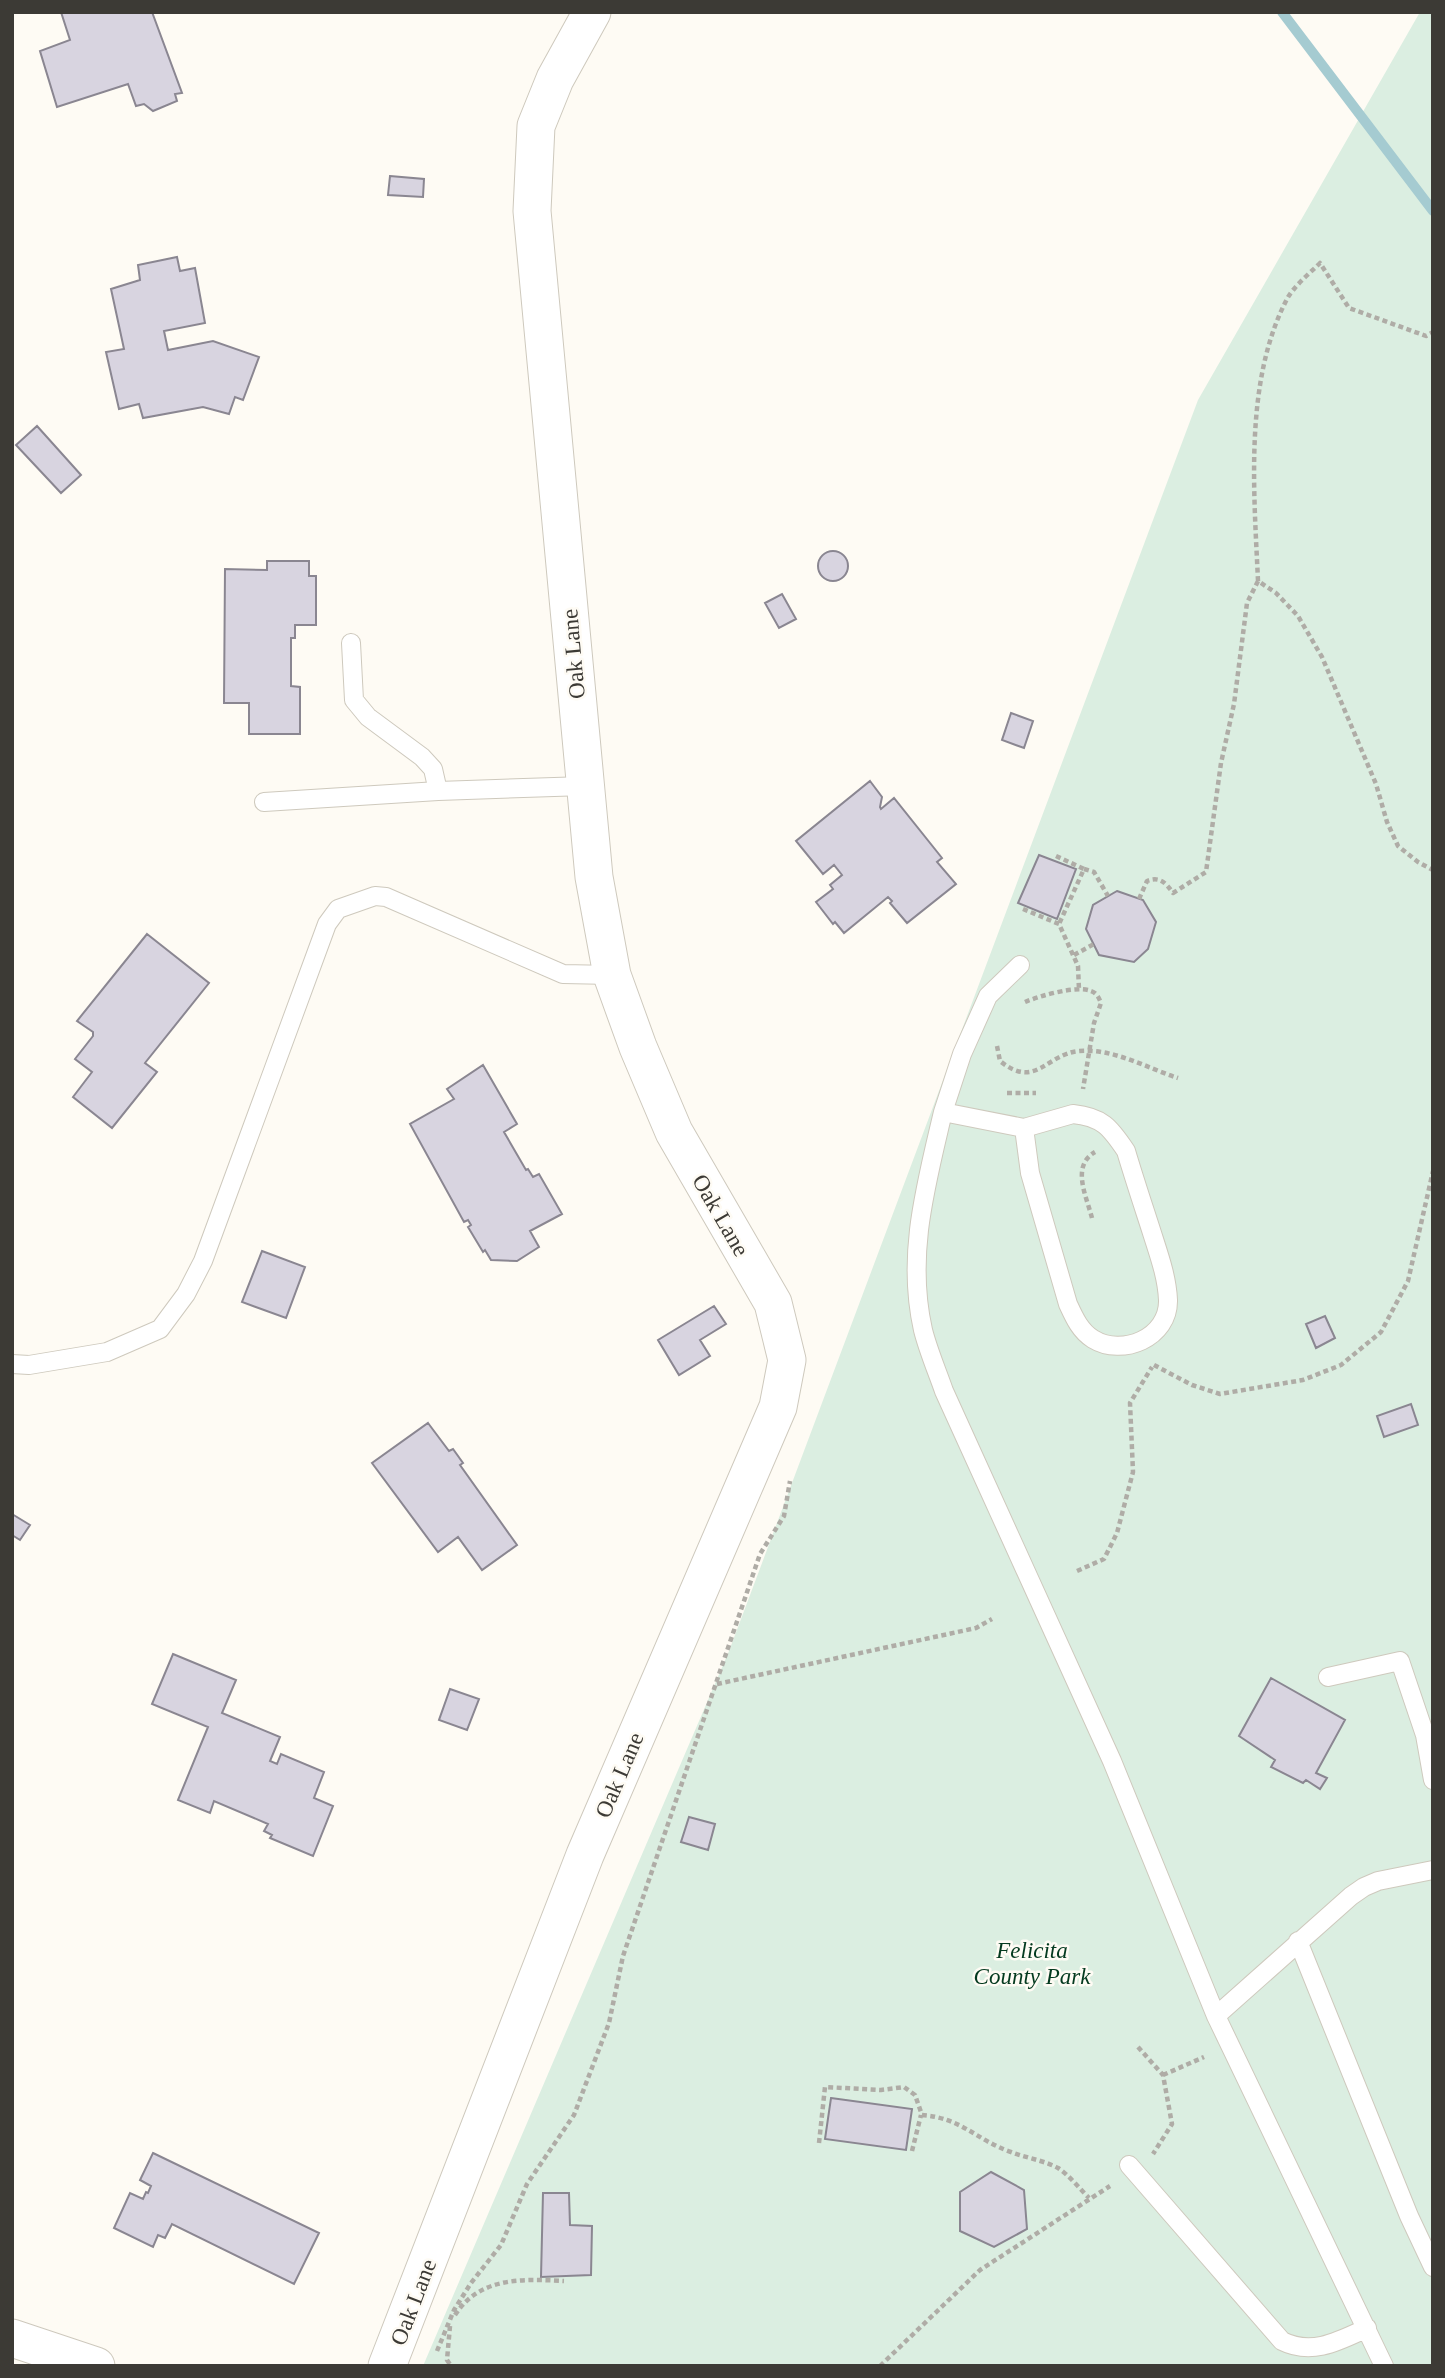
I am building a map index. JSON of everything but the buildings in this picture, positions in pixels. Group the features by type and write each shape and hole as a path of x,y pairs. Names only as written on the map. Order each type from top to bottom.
{"street":[{"name":"Oak Lane","path":"387,2366 584,1855 778,1406 787,1360 773,1303 674,1132 638,1047 612,975 594,877 532,211 536,126 555,79 592,12"},
{"path":"12,2338 96,2366"}],"lane":[{"path":"351,643 354,701 368,717 422,757 433,769 438,791"},
{"path":"264,802 438,791 585,786"},
{"path":"12,1364 29,1365 107,1352 160,1329 186,1294 203,1261 327,924 338,909 375,896 386,897 563,974 612,975"},
{"path":"1020,965 988,996 962,1054 943,1112 919,1218 915,1265 923,1331 944,1391 1112,1761 1216,2016 1384,2366"},
{"path":"943,1112 1024,1128 1073,1114 1089,1116 1110,1129 1125,1151 1165,1276 1169,1303 1160,1326 1141,1342 1125,1346 1108,1345 1092,1339 1078,1324 1068,1304 1030,1174 1024,1128"},
{"path":"1328,1677 1401,1661 1424,1735 1433,1780"},
{"path":"1216,2016 1298,1941 1364,1886 1433,1870"},
{"path":"1298,1941 1409,2216 1433,2267"},
{"path":"1134,2170 1282,2341 1294,2347 1324,2347 1367,2328"}],"path":[{"path":"1139,899 1147,881 1153,878 1164,882 1173,893 1206,872 1221,763 1234,704 1247,603 1258,581 1256,439 1261,371 1273,332 1289,296 1320,263 1349,308 1426,336 1433,332"},
{"path":"1258,581 1276,593 1298,616 1327,670 1376,784 1398,846 1433,870"},
{"path":"1056,856 1094,872 1108,896"},
{"path":"1059,924 1084,869"},
{"path":"1023,909 1059,924 1078,966 1079,990"},
{"path":"1074,955 1094,943"},
{"path":"1022,1003 1047,995 1079,990 1092,991 1098,996 1101,1003 1094,1023 1080,1097"},
{"path":"996,1038 1000,1061 1012,1070 1025,1073 1049,1065 1076,1051 1090,1051 1125,1058 1178,1078"},
{"path":"1092,1217 1080,1169 1086,1158 1102,1148"},
{"path":"1077,1571 1104,1559 1117,1533 1133,1472 1129,1403 1153,1364 1192,1385 1220,1394 1303,1380 1341,1364 1381,1332 1408,1281 1433,1171"},
{"path":"435,2355 454,2310 501,2245 527,2184 574,2115 609,2023 623,1956 760,1554 784,1516 791,1476"},
{"path":"716,1684 976,1628 992,1619"},
{"path":"1163,2075 1230,2045"},
{"path":"880,2366 980,2270 1134,2170 1164,2139 1172,2124 1163,2075 1138,2047"},
{"path":"819,2143 825,2087 881,2090 904,2088 915,2095 922,2115 912,2151"},
{"path":"922,2115 959,2123 1010,2152 1059,2169 1089,2198"},
{"path":"451,2366 447,2360 449,2327 467,2300 481,2290 512,2279 564,2281"},
{"path":"467,2300 471,2285"}],"green space":[{"name":"Felicita County Park","path":"1420,12 1433,12 1433,2366 423,2366 729,1651 1198,400"}],"waterway":[{"path":"1282,12 1433,211"}]}
